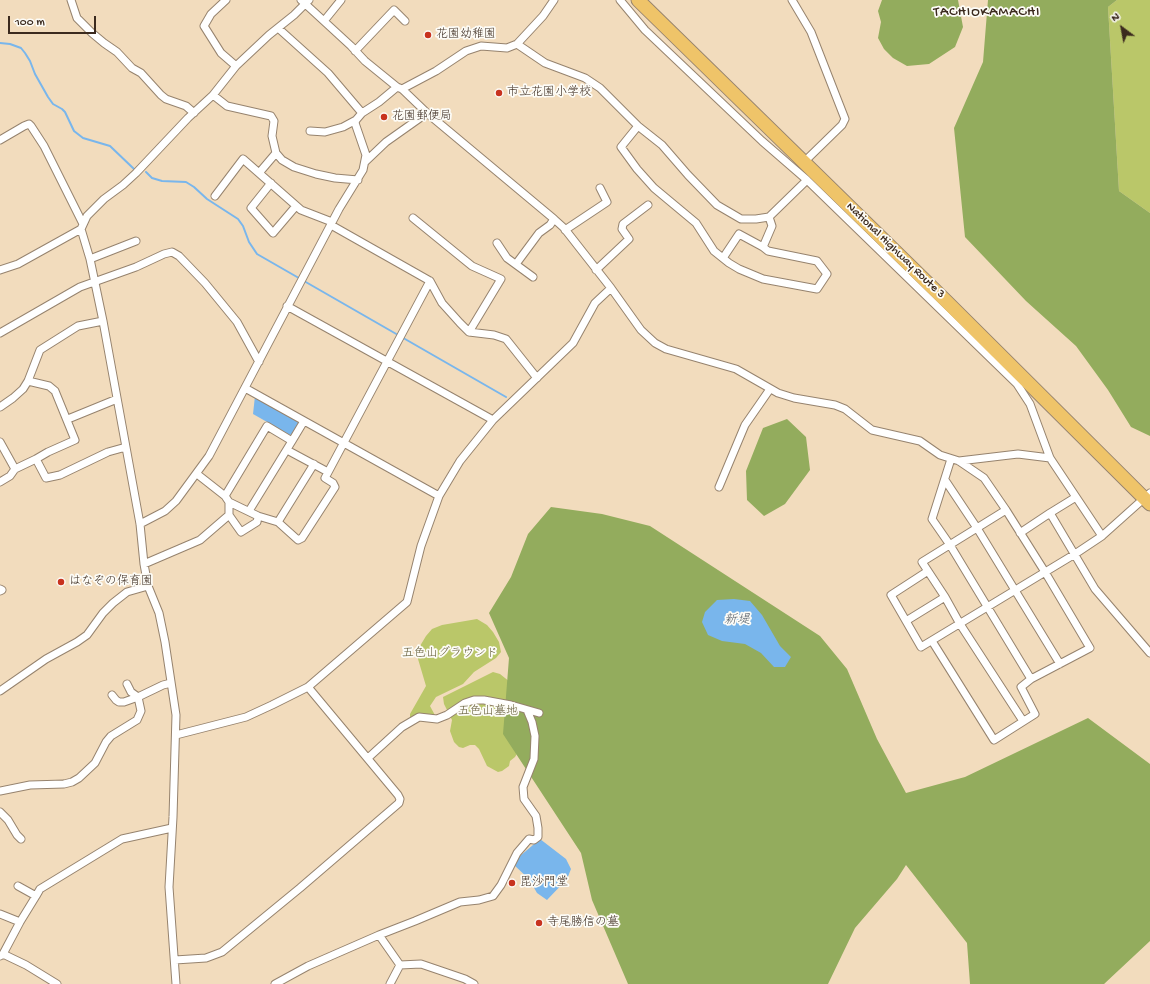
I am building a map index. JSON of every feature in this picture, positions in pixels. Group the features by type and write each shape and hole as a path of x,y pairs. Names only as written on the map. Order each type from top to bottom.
{"highway":[{"name":"National Highway Route 3","path":"638,0 1149,497"},
{"name":"National Highway Route 3","path":"650,0 804,163"}],"street":[{"path":"71,0 77,18 92,33 117,52 132,68 141,73 166,99 186,106 194,113"},
{"path":"226,0 211,14 204,26 221,53 236,66"},
{"path":"324,21 341,0"},
{"path":"310,131 325,132 343,127 356,120 362,113 399,88 436,71 466,51 481,46 507,48 516,44 543,16 554,0"},
{"path":"620,0 657,41 762,141 804,163"},
{"path":"792,0 811,32 845,119 842,125 804,163"},
{"path":"0,270 18,264 82,226 87,216 136,174 213,95 236,66 305,2 355,51 554,219 565,230 641,330 655,343 666,349 736,369 758,380 770,389 794,398 836,405 845,409 872,430 920,441 940,455 959,461 984,478 1045,572 1090,648 1031,679 1021,687 1036,714 994,740 932,641"},
{"path":"355,51 394,10 405,21"},
{"path":"278,28 328,73 362,113"},
{"path":"516,44 545,63 585,78 600,88 638,126 662,145 717,205 741,219 769,217 807,180"},
{"path":"213,95 227,106 271,116 274,121 272,136 276,153 282,160 294,168 328,177 358,180"},
{"path":"365,162 386,142 427,113"},
{"path":"140,524 165,510 176,501 209,456 331,223 358,180 363,170 366,155 355,124 356,120"},
{"path":"0,140 24,126 29,124 31,126 44,146 82,226 95,281 140,524 148,586 159,614 172,682 176,715 169,887 176,984"},
{"path":"638,126 621,147 637,169 654,188 696,223 714,251 723,258 739,269 763,278 817,288 827,274 817,261 768,251 739,234 723,258"},
{"path":"259,173 276,153"},
{"path":"215,196 243,159 302,210 331,223 430,281 442,302 469,332 494,335 506,339 537,378"},
{"path":"804,163 807,180 1017,384 1030,404 1050,458 1102,536"},
{"path":"271,183 251,208 273,232 296,206"},
{"path":"565,230 607,202 600,188"},
{"path":"596,270 629,239 622,229 623,224 648,204"},
{"path":"763,247 772,226 769,217"},
{"path":"413,218 472,266 501,279 469,332"},
{"path":"516,264 539,233 550,225 554,219"},
{"path":"90,259 136,241"},
{"path":"497,243 507,258 533,277"},
{"path":"0,333 80,287 136,267 164,254 172,252 179,256 205,284 237,322 259,362"},
{"path":"196,474 227,499 258,516 278,522 298,540 302,538 335,487 333,483 325,478 430,281"},
{"path":"176,735 246,717 308,687 406,602 421,546 439,496 460,461 493,420 572,343 595,303 610,288"},
{"path":"287,306 493,420"},
{"path":"0,407 18,394 28,381 40,350 78,326 103,321"},
{"path":"0,482 10,476 15,469 75,440 68,419 55,391 49,386 28,381"},
{"path":"245,388 439,496"},
{"path":"718,487 745,425 770,389"},
{"path":"68,419 117,398"},
{"path":"249,511 304,421"},
{"path":"258,516 257,522 241,532 230,515 227,499 267,426 292,441"},
{"path":"0,442 15,469"},
{"path":"36,459 46,478 60,475 108,452 126,447"},
{"path":"287,450 328,472"},
{"path":"959,461 1018,454 1050,458"},
{"path":"951,458 932,519 950,545 1031,679"},
{"path":"278,522 314,464"},
{"path":"945,480 977,528 1014,591 1060,664"},
{"path":"1020,533 1076,497"},
{"path":"928,571 891,595 921,647 1075,554 1102,536 1149,497"},
{"path":"1006,510 922,562 945,597 960,624 1024,721"},
{"path":"1050,513 1095,589 1150,653"},
{"path":"144,564 200,540 230,515"},
{"path":"0,691 46,659 77,642 87,634 103,613 113,603 127,592 148,586"},
{"path":"906,621 945,597"},
{"path":"112,695 116,700 124,702 172,682"},
{"path":"0,791 30,785 64,784 79,778 95,763 106,742 111,736 137,720 141,711 138,697 131,692 126,684"},
{"path":"175,960 206,958 222,952 300,888 399,803 400,799 398,795 308,687"},
{"path":"368,758 402,727 419,717 437,719 474,700 484,700 539,713"},
{"path":"275,984 308,966 460,902 479,900 493,896 501,885 517,853 530,839 534,840 538,837 536,816 524,799 523,788 534,760 535,736 532,722 527,710"},
{"path":"0,812 8,820 21,839"},
{"path":"57,984 26,965 2,955 40,890 122,839 172,828"},
{"path":"18,886 36,896"},
{"path":"0,914 20,922"},
{"path":"379,935 400,965"},
{"path":"400,965 421,964 465,979 474,984"},
{"path":"390,984 400,965"}],"green space":[{"path":"882,0 958,0 963,27 955,47 929,64 907,66 893,58 884,49 878,38 881,22 878,11"},
{"path":"988,0 1117,0 1108,7 1119,191 1150,213 1150,436 1131,427 1108,390 1076,346 1026,301 965,237 954,128 983,62"},
{"path":"1117,0 1150,0 1150,213 1119,191 1108,7"},
{"path":"787,419 806,437 810,470 785,504 764,516 747,500 746,471 763,428"},
{"path":"551,507 602,514 650,526 820,636 847,669 877,739 906,793 965,777 1088,718 1150,764 1150,941 1104,984 970,984 967,943 906,865 897,879 855,928 828,984 628,984 592,900 581,853 503,734 509,658 489,613 511,577 528,534"},
{"name":"五色山グラウンド","path":"477,619 487,625 493,632 499,642 501,652 496,658 474,672 463,684 436,697 430,706 437,719 419,717 410,722 410,714 426,686 418,659 420,646 426,636 432,629 442,625"},
{"name":"五色山墓地","path":"493,672 500,674 515,686 521,747 515,757 510,761 509,766 498,772 487,766 479,749 475,745 470,745 463,748 459,747 454,742 450,731 452,720 444,704 443,697"}],"water":[{"path":"255,396 300,421 292,434 290,435 253,414"},
{"name":"新堤","path":"734,599 750,601 762,615 780,646 791,657 785,667 774,667 761,653 745,644 722,641 708,635 702,622 705,612 717,600"},
{"path":"540,839 566,859 571,869 567,879 547,900 537,893 529,879 514,865 520,856"}],"waterway":[{"path":"0,43 10,44 21,48 30,61 35,74 48,97 53,104 65,112 74,131 83,138 110,146 134,169"},
{"path":"146,172 152,178 162,181 186,182 207,199 238,219 243,226 249,242 257,254 506,397"}],"place":[{"name":"花園幼稚園","path":"428,35"},
{"name":"市立花園小学校","path":"499,93"},
{"name":"花園郵便局","path":"384,117"},
{"name":"はなぞの保育園","path":"61,582"},
{"name":"毘沙門堂","path":"512,883"},
{"name":"寺尾勝信の墓","path":"539,923"}],"district":[{"name":"TACHIOKAMACHI","path":"987,13"}]}
